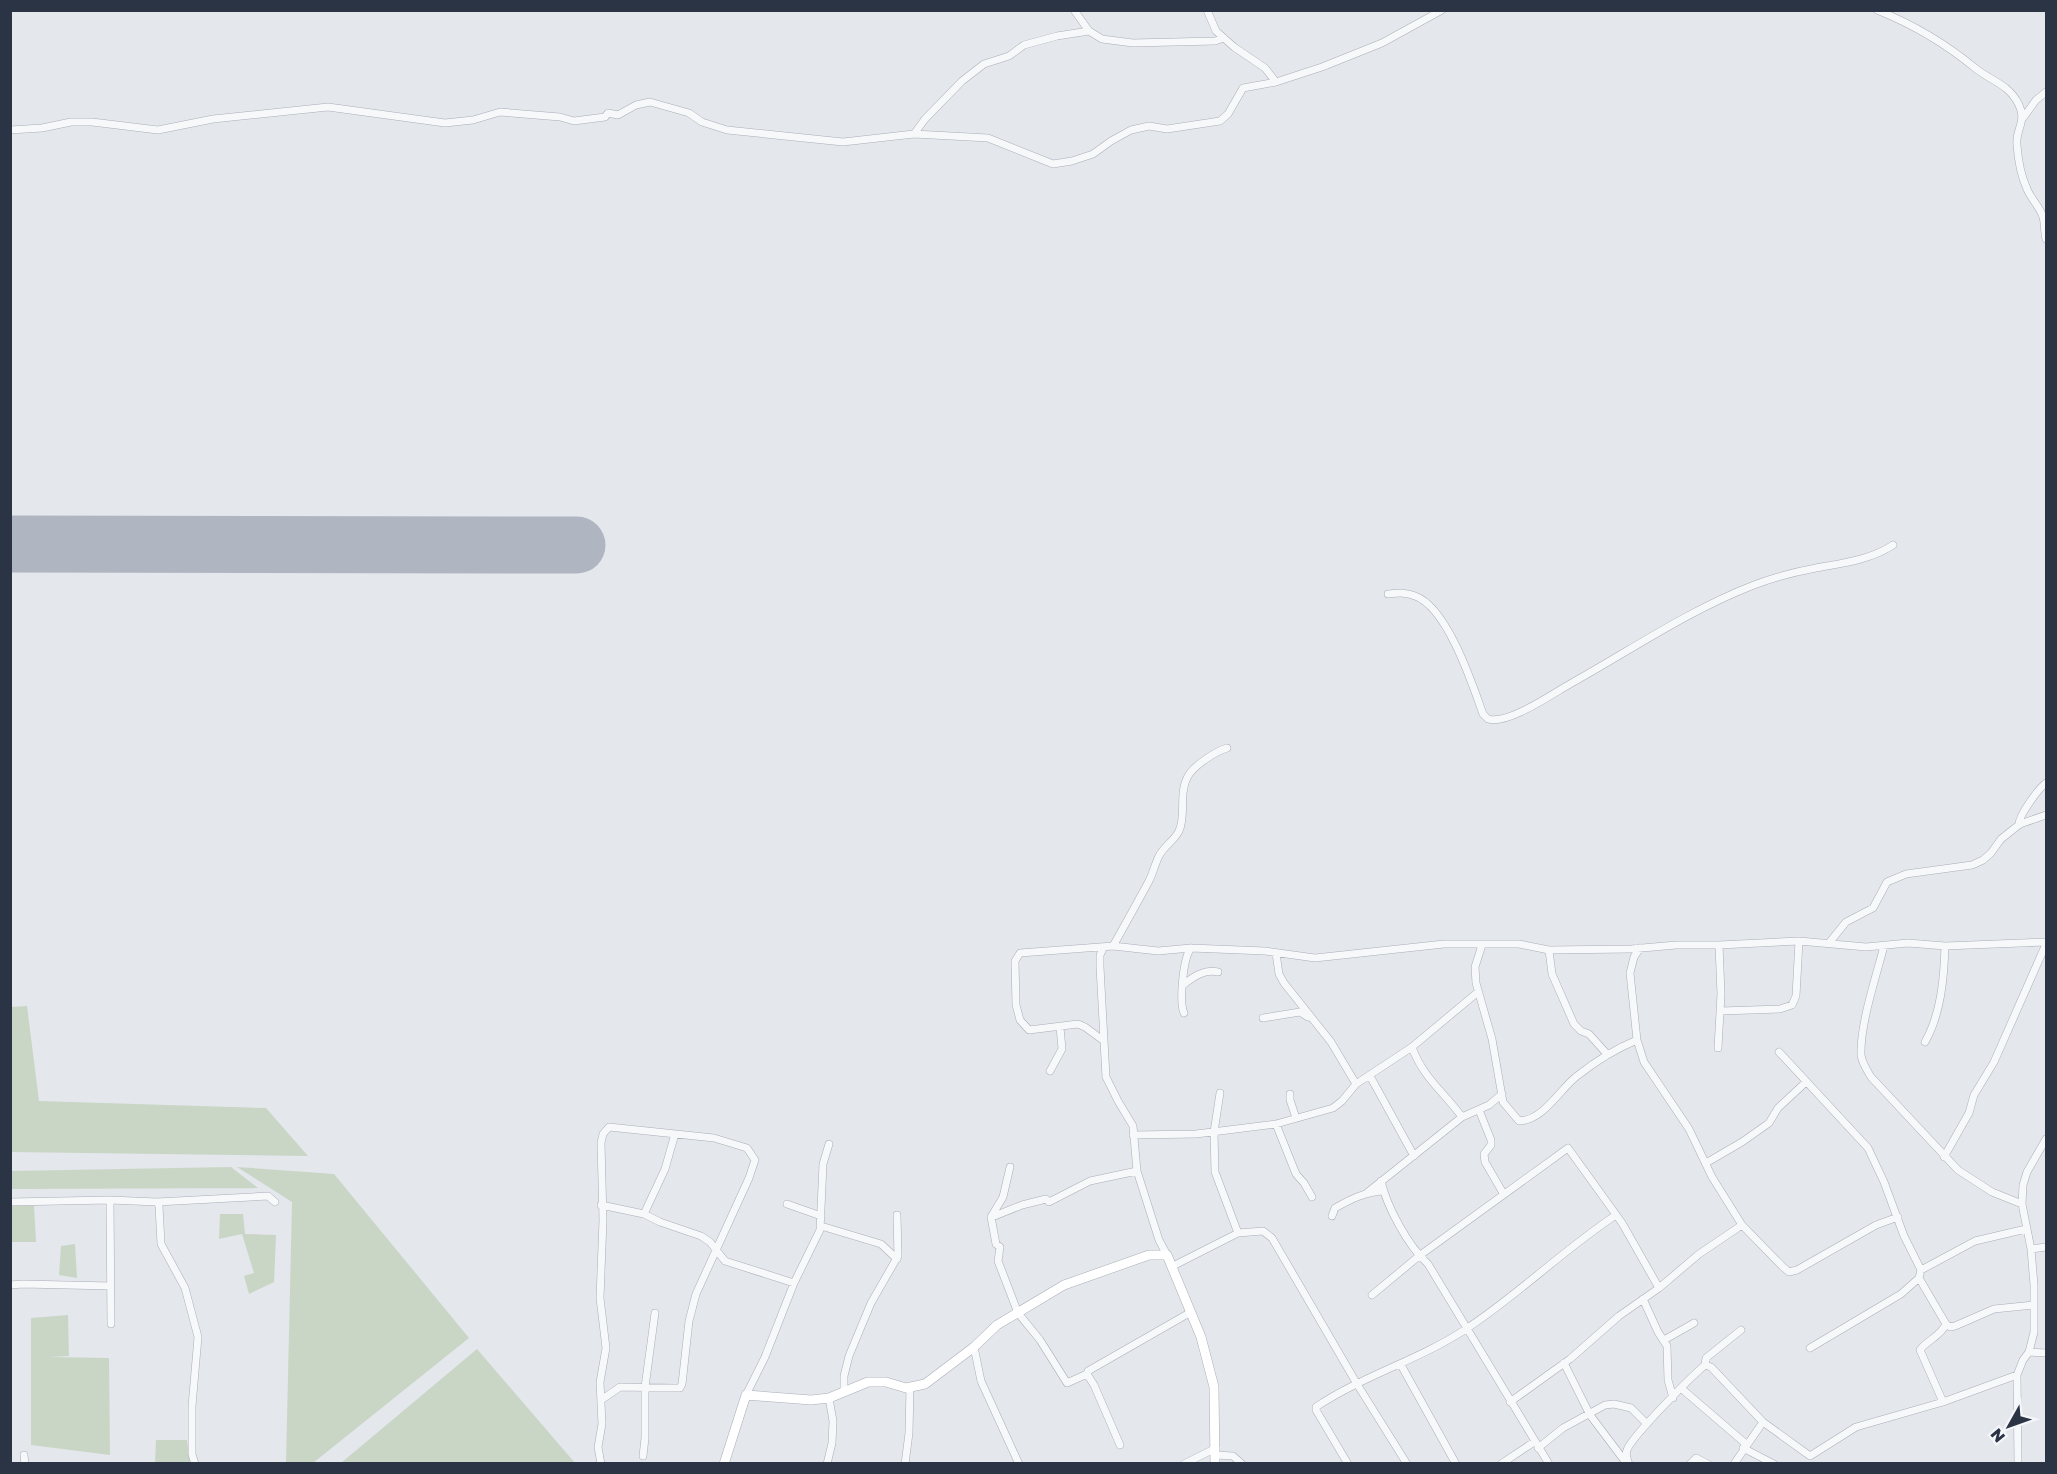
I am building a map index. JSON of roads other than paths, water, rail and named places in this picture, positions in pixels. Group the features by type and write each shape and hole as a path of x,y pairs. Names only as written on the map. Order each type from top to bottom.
{"street":[{"path":"1074,10 1089,31 1102,39 1133,44 1215,41 1224,38"},
{"path":"1207,10 1216,31 1234,47 1265,68 1276,82"},
{"path":"10,130 42,128 71,122 92,122 158,130 213,119 328,107 445,123 473,120 500,112 560,117 574,121 605,117 608,113 618,115 636,105 650,102 689,113 702,122 727,130 843,142 914,134 988,138 1053,164 1094,154 1131,130 1149,126 1167,129 1220,121 1228,114 1243,88 1276,82 1322,68 1382,43 1442,10"},
{"path":"1877,10 1923,33 1964,58 1976,69 1997,80 2010,92 2019,105 2023,118"},
{"path":"914,134 925,119 962,81 984,64 1009,57 1024,45 1057,36 1089,31"},
{"path":"2046,92 2036,100 2023,118 2016,142 2027,190 2043,216 2046,239"},
{"path":"1388,594 1403,593 1417,596 1438,615 1453,639 1484,714 1488,718 1500,720 1587,675 1666,627 1751,586 1780,576 1872,556 1893,545"},
{"path":"1113,946 1150,879 1160,854 1172,843 1180,830 1183,816 1181,809 1183,793 1188,775 1215,752 1227,748"},
{"path":"2019,825 2018,819 2046,783"},
{"path":"1829,943 1846,922 1873,908 1887,882 1906,874 1971,865 1983,860 2001,839 2019,825 2046,815"},
{"path":"1721,1011 1780,1009 1792,1005 1796,996 1798,941"},
{"path":"1104,1041 1078,1024 1029,1030 1020,1020 1016,1005 1015,961 1020,953 1113,946 1158,951 1191,948 1276,953 1315,958 1444,944 1519,944 1549,950 1798,941 1866,947 1908,944 1945,946 2046,943 1994,1062 1974,1095 1970,1113 1944,1157"},
{"path":"1482,945 1475,967 1478,992 1492,1039 1503,1102 1519,1120 1525,1120 1551,1104 1575,1077 1606,1054 1637,1040"},
{"path":"1718,1048 1721,1011 1719,945"},
{"path":"1884,946 1864,1026 1861,1057 1871,1077 1958,1170 1992,1192 2022,1204"},
{"path":"1925,1042 1936,1016 1945,946"},
{"path":"1104,947 1100,955 1100,967 1107,1077 1133,1126 1137,1171 1159,1240 1173,1266 1202,1337 1214,1387 1216,1455"},
{"path":"1184,1013 1181,1002 1184,992 1186,957 1191,948"},
{"path":"1640,948 1634,957 1630,973 1637,1040 1644,1062 1689,1128 1726,1200 1742,1225 1768,1253 1789,1272 1797,1270 1876,1225 1898,1217"},
{"path":"1549,950 1551,974 1574,1024 1581,1031 1589,1034 1606,1054"},
{"path":"1276,953 1279,974 1284,983 1331,1042 1356,1084"},
{"path":"1183,985 1191,978 1206,971 1218,972"},
{"path":"1133,1135 1165,1134 1171,1136 1178,1133 1214,1132 1276,1124 1333,1108 1356,1084 1412,1047 1478,992"},
{"path":"1263,1018 1300,1012 1313,1020"},
{"path":"1050,1071 1062,1049 1060,1027"},
{"path":"1412,1047 1418,1063 1430,1081 1462,1117"},
{"path":"1779,1052 1868,1148 1884,1182 1920,1274 1946,1324 1950,1327 1955,1326 1994,1309 2034,1305"},
{"path":"1370,1076 1414,1156"},
{"path":"1706,1162 1742,1142 1769,1123 1778,1108 1806,1082"},
{"path":"1220,1093 1214,1132 1215,1172 1238,1233"},
{"path":"1290,1094 1296,1118"},
{"path":"1332,1216 1335,1208 1368,1192 1462,1117 1489,1105 1502,1094"},
{"path":"1479,1110 1491,1140 1491,1145 1484,1154 1485,1162 1503,1193"},
{"path":"1276,1124 1296,1174 1312,1197"},
{"path":"601,1400 620,1387 680,1388 689,1321 696,1294 755,1160 747,1148 714,1138 609,1127 606,1129 601,1143 603,1220 600,1298 606,1348 600,1382 602,1424 598,1447 601,1464"},
{"path":"644,1214 665,1168 675,1134"},
{"path":"2018,1464 2017,1375 2029,1352 2034,1332 2031,1249 2022,1204 2023,1185 2027,1172 2046,1138"},
{"path":"724,1464 746,1395 765,1357 794,1282 821,1226 823,1164 829,1144"},
{"path":"1372,1295 1419,1256 1503,1193 1568,1148 1616,1215 1659,1288"},
{"path":"1010,1167 1003,1197 991,1217 996,1244 1000,1247 998,1261 1018,1312 1040,1340 1067,1383 1087,1374 1094,1366 1191,1312"},
{"path":"991,1217 1038,1201 1046,1199 1049,1202 1090,1181 1137,1171"},
{"path":"1381,1181 1383,1191 1410,1246 1428,1264 1548,1464"},
{"path":"1368,1192 1383,1191"},
{"path":"10,1202 110,1200 157,1202 268,1196 275,1202"},
{"path":"110,1200 111,1324"},
{"path":"157,1202 161,1244 185,1288 198,1337 192,1406 192,1454 195,1464"},
{"path":"787,1204 821,1216"},
{"path":"601,1205 644,1214 701,1236 717,1250 725,1261 794,1282"},
{"path":"844,1390 844,1376 849,1356 871,1302 897,1259 897,1215"},
{"path":"1348,1464 1316,1410 1320,1404 1392,1366 1401,1365 1466,1329 1616,1215"},
{"path":"1510,1401 1563,1363 1699,1254 1742,1225"},
{"path":"821,1226 881,1244 897,1259"},
{"path":"1810,1348 1901,1294 1920,1274 1975,1240 2026,1229"},
{"path":"1173,1266 1238,1233 1263,1231 1272,1238 1357,1384 1407,1464"},
{"path":"746,1395 811,1400 829,1398 868,1382 886,1382 906,1388 925,1384 974,1347 988,1332 1018,1312 1064,1285 1149,1255 1158,1248 1159,1240"},
{"path":"2031,1249 2046,1247"},
{"path":"1149,1255 1167,1255"},
{"path":"10,1285 111,1286"},
{"path":"1643,1299 1667,1346 1668,1380 1673,1398"},
{"path":"643,1456 645,1387 655,1313"},
{"path":"1664,1340 1695,1323"},
{"path":"1943,1402 1920,1350 1942,1333 1946,1324"},
{"path":"1628,1464 1627,1448 1647,1424 1705,1365 1706,1358 1741,1330"},
{"path":"974,1347 981,1381 1019,1464"},
{"path":"2029,1352 2046,1353"},
{"path":"1563,1363 1590,1415 1628,1464"},
{"path":"1401,1365 1456,1464"},
{"path":"1705,1365 1711,1367 1763,1422 1810,1456 1856,1427 1943,1402 2017,1375"},
{"path":"1087,1374 1120,1445"},
{"path":"905,1464 909,1433 910,1387"},
{"path":"1682,1389 1745,1446 1774,1464"},
{"path":"827,1464 832,1443 829,1398"},
{"path":"1501,1464 1605,1405 1614,1404 1631,1408 1647,1424"},
{"path":"1734,1464 1763,1422"},
{"path":"24,1455 25,1464"},
{"path":"1184,1464 1216,1455 1233,1456 1242,1464"},
{"path":"1690,1464 1696,1458 1708,1464"}]}
